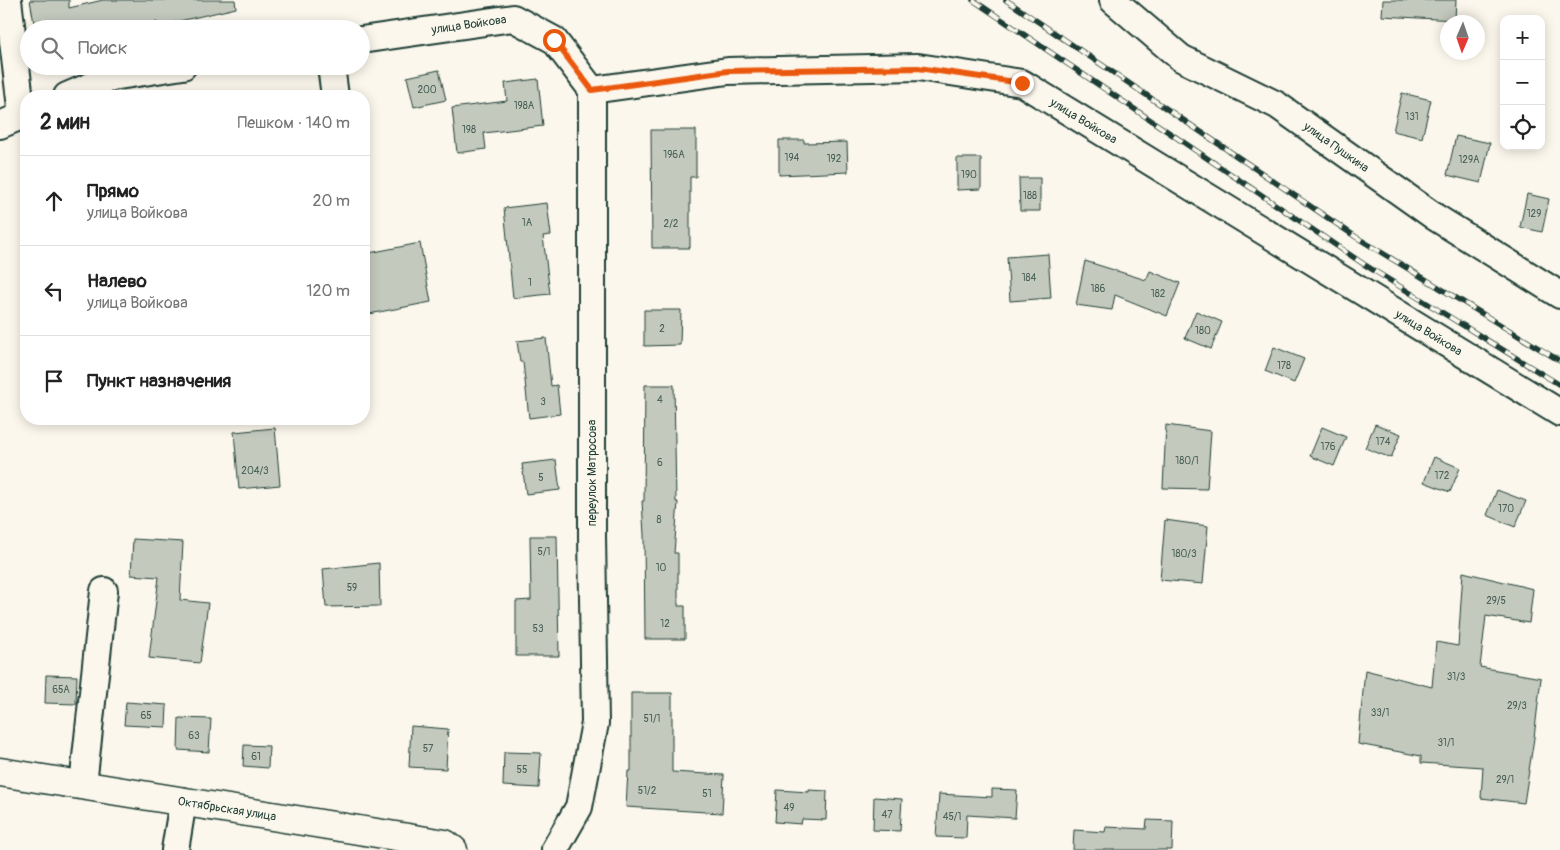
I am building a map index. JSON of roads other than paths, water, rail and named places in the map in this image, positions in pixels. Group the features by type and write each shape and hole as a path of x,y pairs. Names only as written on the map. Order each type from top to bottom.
{"main road":[{"name":"Октябрьская улица","path":"0,772 445,844 453,850"}],"street":[{"path":"8,0 16,118"},
{"name":"улица Пушкина","path":"1113,0 1182,58 1277,105 1435,217 1560,295"},
{"name":"улица Войкова","path":"370,39 513,18 554,40 592,90 728,71 899,68 918,68 1022,83 1560,412"},
{"path":"81,90 112,77 125,75"},
{"path":"332,75 334,90"},
{"name":"переулок Матросова","path":"559,850 579,807 595,723 592,536 592,90"},
{"path":"83,785 104,591"},
{"path":"175,850 183,801"}],"railway":[{"path":"973,0 1365,265 1560,385"},
{"path":"1006,0 1356,237 1560,361"}]}
